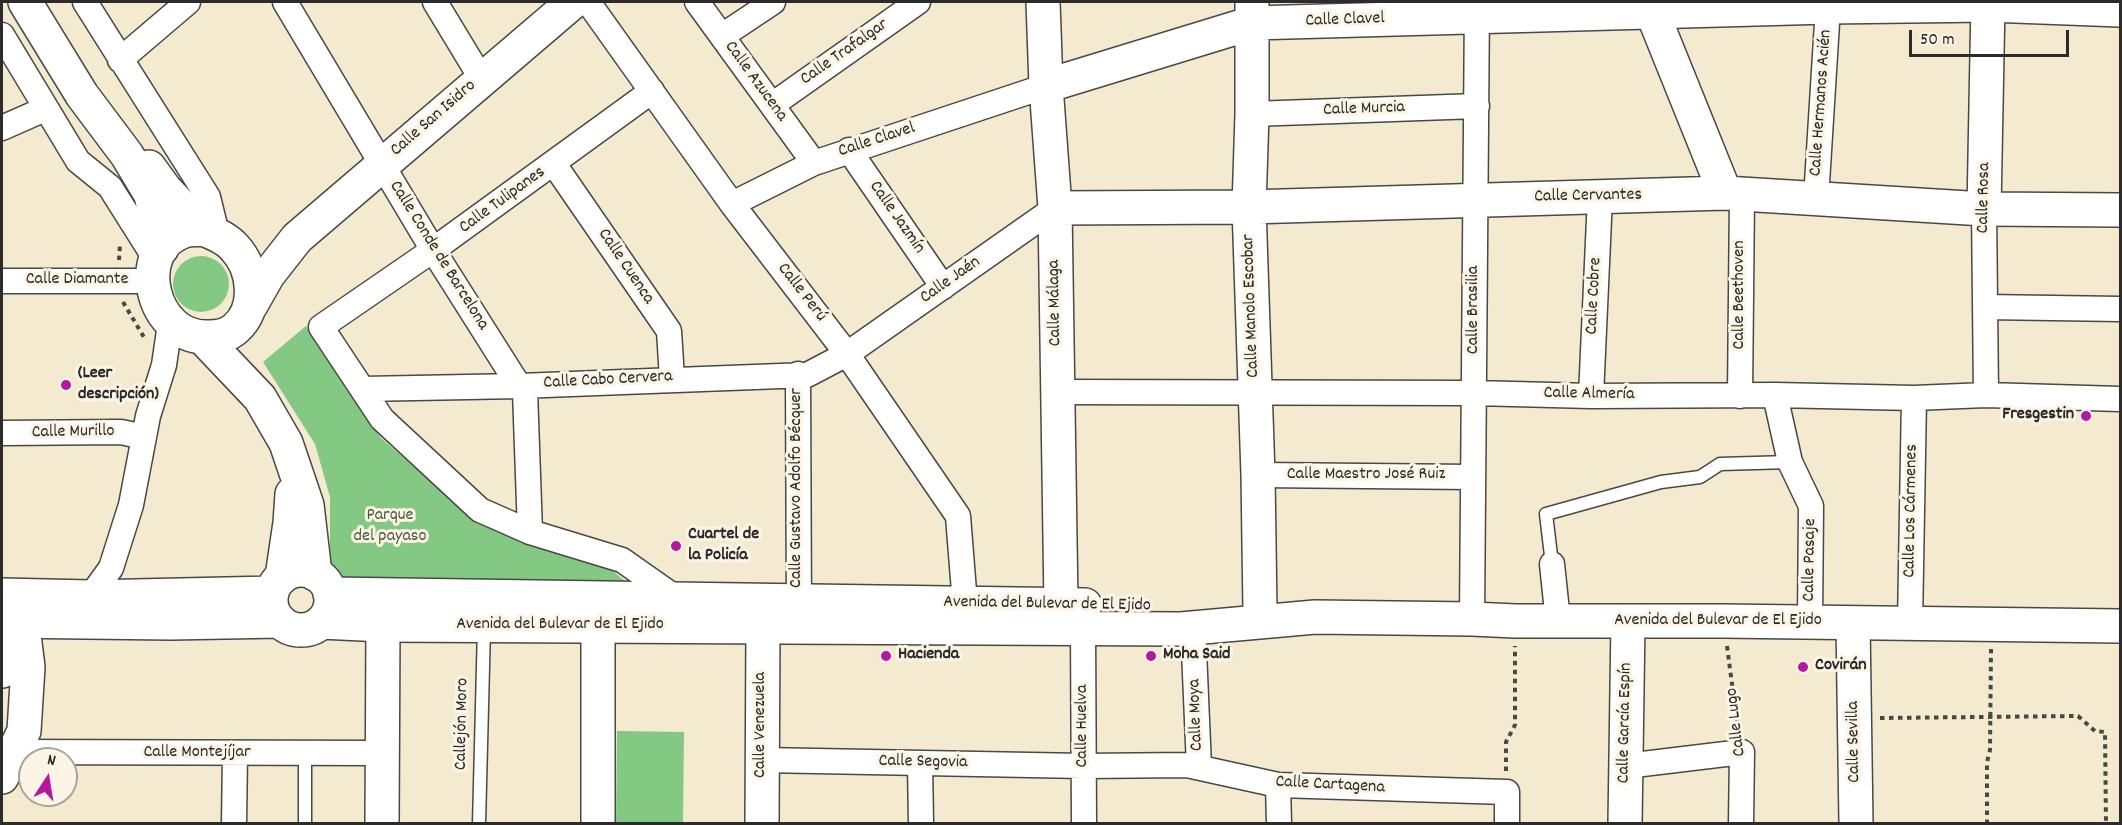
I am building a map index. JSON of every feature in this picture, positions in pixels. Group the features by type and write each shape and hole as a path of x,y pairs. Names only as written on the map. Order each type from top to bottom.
{"street":[{"path":"25,2 82,95 127,156 151,195 157,263 154,296 161,312 160,335 164,365 148,416 131,505 111,568 90,597"},
{"path":"44,2 144,160 165,189 244,260 252,287 247,312 251,387"},
{"path":"84,2 208,197 218,237"},
{"path":"120,60 188,2"},
{"name":"Calle Conde de Barcelona","path":"285,2 433,250 519,386 525,391 530,532"},
{"path":"435,2 481,78"},
{"name":"Calle San Isidro","path":"247,312 268,275 297,238 481,78 573,2"},
{"name":"Calle Perú","path":"588,2 732,204 847,354 958,516 965,604"},
{"name":"Calle Azucena","path":"697,2 814,163"},
{"path":"722,36 773,2"},
{"name":"Calle Trafalgar","path":"772,105 918,2"},
{"name":"Calle Málaga","path":"1043,2 1046,86 1055,208 1057,392 1072,616"},
{"name":"Calle Clavel","path":"732,204 814,163 849,150 1046,86 1252,12 1828,7 1989,3 2121,10"},
{"name":"Calle Rosa","path":"1986,395 1984,209 1989,3"},
{"path":"1650,7 1734,194"},
{"name":"Calle Hermanos Acién","path":"1816,199 1828,7"},
{"name":"Calle Brasilia","path":"1472,619 1477,9"},
{"name":"Calle Manolo Escobar","path":"1252,12 1249,207 1260,611"},
{"path":"2,35 78,161 110,187 157,263"},
{"name":"Calle Tulipanes","path":"363,389 321,327 555,164 652,91"},
{"name":"Calle Murcia","path":"1252,114 1476,106"},
{"path":"2,128 45,109"},
{"name":"Calle Jazmín","path":"849,150 943,286"},
{"name":"Calle Cuenca","path":"555,164 669,331 672,378"},
{"name":"Calle Cervantes","path":"1055,208 1249,207 1734,194 1984,209 2121,210"},
{"name":"Calle Beethoven","path":"1734,194 1740,396"},
{"name":"Calle Cobre","path":"1591,396 1600,196"},
{"name":"Calle Jaén","path":"847,354 1055,208"},
{"path":"157,263 172,238 185,231 218,237"},
{"name":"Calle San Isidro","path":"218,237 252,247 297,238"},
{"name":"Calle Diamante","path":"2,281 157,263"},
{"path":"1985,307 2121,309"},
{"path":"160,335 188,334 203,338 221,337 234,330 247,312"},
{"path":"203,338 260,398 286,444 307,506 322,596"},
{"name":"Calle Cabo Cervera","path":"363,389 519,386 672,378 807,375 847,354"},
{"name":"Calle Gustavo Adolfo Bécquer","path":"798,374 799,614"},
{"path":"363,389 382,419 480,510 530,532 622,560 679,600"},
{"name":"Calle Almería","path":"1057,392 1254,391 1914,398 1986,395 2121,399"},
{"name":"Calle Pasaje","path":"1775,396 1790,462 1811,506 1810,623"},
{"name":"Calle Los Cármenes","path":"1910,624 1914,398"},
{"name":"Calle Murillo","path":"2,433 122,432 144,437"},
{"path":"278,597 290,523 294,468"},
{"name":"Calle Maestro José Ruiz","path":"1258,475 1473,477"},
{"path":"1552,564 1558,621"},
{"name":"Avenida del Bulevar de El Ejido","path":"5,611 62,622 171,623 278,597 298,570 322,596 383,625 763,626 799,614 965,604 1072,616 1150,628 1193,627 1315,617 2121,626"},
{"name":"Avenida del Bulevar de El Ejido","path":"278,597 287,626 296,629 314,627 322,596"},
{"name":"Avenida del Bulevar de El Ejido","path":"322,596 679,600 799,614 1072,616 1206,607 1315,617"},
{"name":"Avenida del Bulevar de El Ejido","path":"5,611 26,612 37,607 69,604 90,597 278,597"},
{"path":"4,753 24,731 4,650 5,611"},
{"name":"Avenida del Bulevar de El Ejido","path":"1150,628 1205,617 1260,611"},
{"name":"Calle Huelva","path":"1072,616 1084,766 1084,824"},
{"path":"8,668 62,622"},
{"name":"Calle García Espín","path":"1625,824 1628,622"},
{"name":"Calle Sevilla","path":"1853,624 1856,824"},
{"path":"382,824 383,625"},
{"path":"598,626 598,824"},
{"name":"Calle Venezuela","path":"762,824 763,626"},
{"name":"Calle Moya","path":"1193,627 1199,767"},
{"path":"1626,766 1742,752"},
{"name":"Calle Lugo","path":"1742,752 1742,824"},
{"name":"Calle Montejíjar","path":"4,753 383,753"},
{"path":"234,824 235,754"},
{"name":"Calle Segovia","path":"762,760 1084,766"},
{"path":"920,763 921,824"},
{"name":"Calle Cartagena","path":"1084,766 1187,765 1278,785 1507,792"},
{"path":"1278,785 1279,824"},
{"path":"1507,792 1507,824"}],"lane":[{"path":"1552,564 1546,514 1661,482 1700,477 1720,464 1790,462"},
{"name":"Callejón Moro","path":"479,824 484,626"},
{"path":"305,754 305,824"}],"path":[{"path":"118,296 160,335"},
{"path":"1507,792 1506,742 1515,725 1515,621"},
{"name":"Calle Lugo","path":"1722,621 1731,664 1734,704 1742,752"},
{"path":"1988,824 1987,762 1990,750 1991,717 1990,625"},
{"path":"1855,719 2078,716 2095,731 2105,732 2106,824"}],"green space":[{"path":"201,256 212,258 221,264 227,273 229,284 227,295 221,304 212,310 201,312 190,310 181,304 175,295 173,284 175,273 181,264 190,258"},
{"name":"Parque del payaso","path":"306,326 381,438 475,520 606,565 647,600 352,587 330,567 330,497 315,444 263,362"},
{"path":"617,731 684,732 683,823 616,823"}],"place":[{"name":"(Leer descripción)","path":"66,385"},
{"name":"Fresgestin","path":"2086,416"},
{"name":"Cuartel de la Policía","path":"676,546"},
{"name":"Hacienda","path":"886,656"},
{"name":"Moha Said","path":"1151,656"},
{"name":"Covirán","path":"1803,667"}]}
